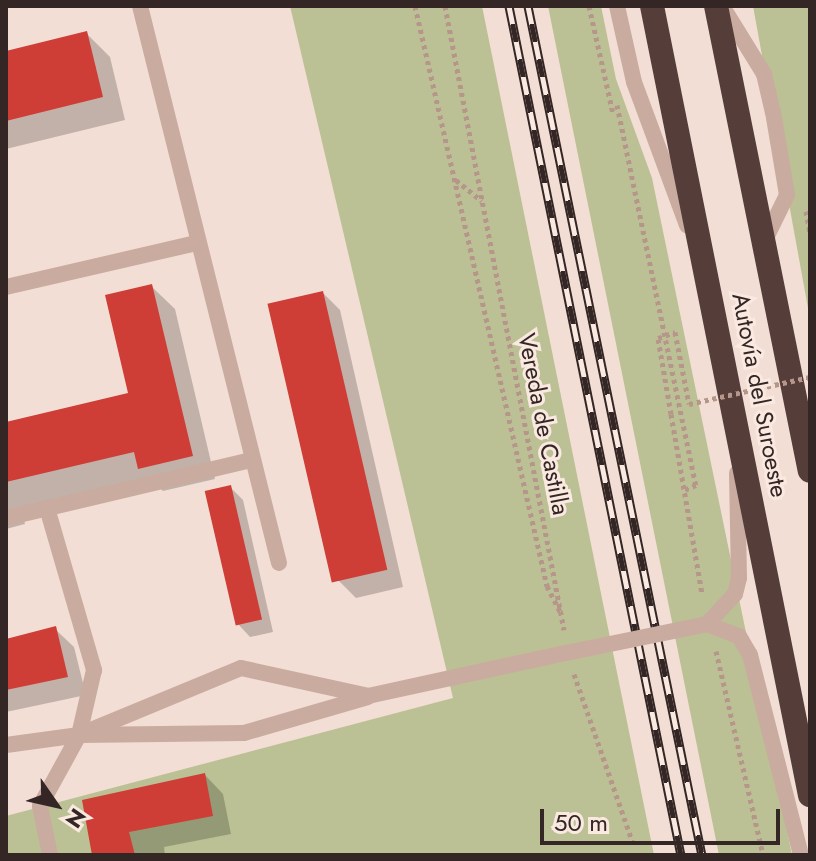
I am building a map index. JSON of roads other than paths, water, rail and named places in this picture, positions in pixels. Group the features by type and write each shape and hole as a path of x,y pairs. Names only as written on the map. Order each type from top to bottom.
{"highway":[{"name":"Autovía del Suroeste","path":"652,6 810,795"},
{"name":"Autovía del Suroeste","path":"719,6 762,246 810,471"}],"lane":[{"path":"140,6 279,563"},
{"path":"617,6 634,82 712,294"},
{"path":"719,6 764,74 773,112 787,195 762,246"},
{"path":"6,287 197,243"},
{"path":"707,624 735,594 739,578 735,419"},
{"path":"6,518 252,460"},
{"path":"47,508 94,670 79,735 40,806 50,855"},
{"path":"6,745 79,735 244,733 373,695 707,624 739,636 750,655 801,855"},
{"path":"79,735 241,668 373,695"}],"railway":[{"path":"509,6 681,855"},
{"path":"528,6 702,855"}]}
